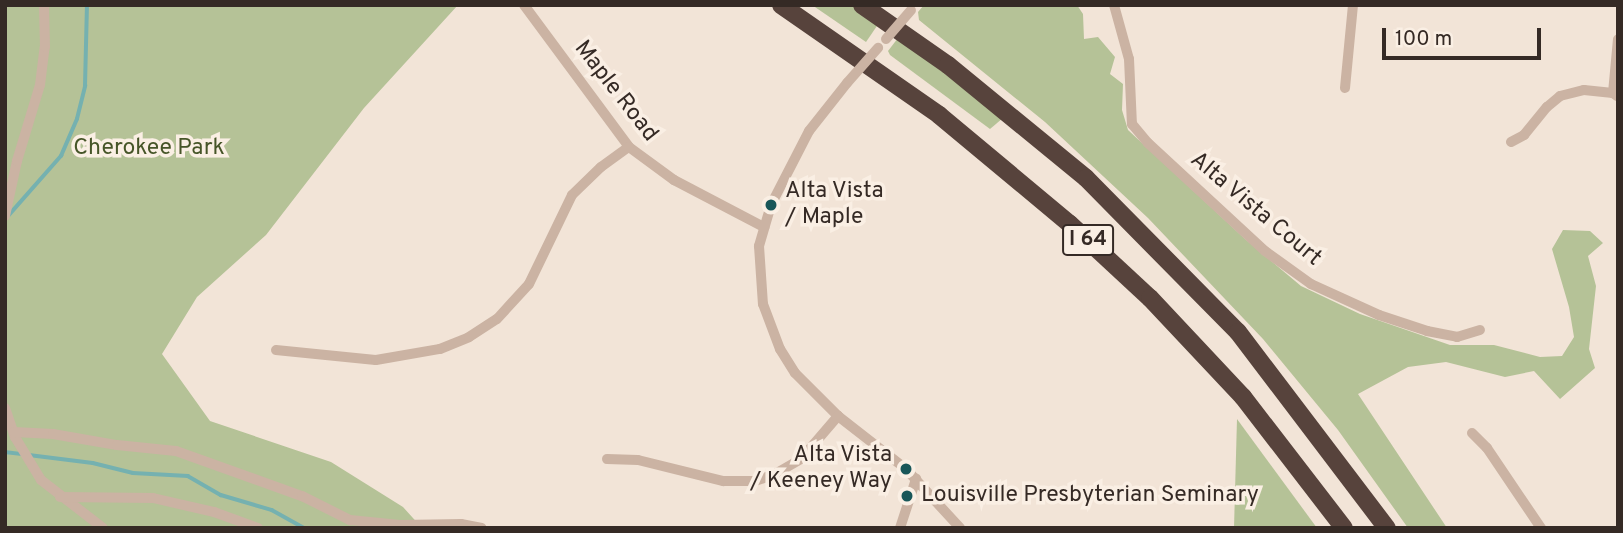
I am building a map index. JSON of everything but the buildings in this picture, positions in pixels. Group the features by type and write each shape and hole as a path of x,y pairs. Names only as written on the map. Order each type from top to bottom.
{"highway":[{"name":"I 64","path":"781,5 939,115 1070,224 1150,298 1243,397 1344,528"},
{"name":"I 64","path":"862,5 948,65 1086,178 1238,332 1387,528"}],"street":[{"path":"5,216 9,192 40,85 45,47 44,5"},
{"name":"Maple Road","path":"524,5 629,147 674,180 764,228"},
{"name":"Alta Vista Court","path":"1114,5 1129,59 1132,124 1148,143 1265,251 1311,284 1379,315 1427,331 1457,337 1480,330"},
{"path":"1345,88 1353,5"},
{"path":"913,8 823,111 794,157 764,228 759,246 759,281 768,323 795,373 838,416 916,479 960,528"},
{"path":"1511,142 1524,135 1560,96 1584,90 1615,94 1618,39"},
{"path":"276,350 376,360 440,349 469,337 497,319 528,284 572,195 601,167 629,147"},
{"path":"5,408 32,469 60,497 103,528"},
{"path":"607,459 638,460 723,481 755,481 785,470 801,458 838,416"},
{"path":"1472,433 1487,448 1541,528"},
{"path":"15,435 53,434 117,445 176,451 302,496 350,520 400,525 461,524 482,528"},
{"path":"900,528 916,479"},
{"path":"60,497 153,498 214,512 258,528"}],"green space":[{"name":"Cherokee Park","path":"5,5 458,5 364,108 266,235 197,297 162,354 210,421 331,462 403,507 422,528 5,528"},
{"path":"812,5 852,5 879,23 866,42"},
{"path":"924,5 1077,5 1083,14 1084,39 1098,37 1115,57 1110,74 1123,84 1122,110 1128,130 1245,239 1301,286 1360,314 1450,345 1494,345 1540,357 1562,356 1574,337 1569,307 1552,249 1563,230 1590,231 1603,243 1588,256 1596,286 1589,349 1595,368 1560,399 1534,371 1505,377 1446,362 1408,367 1358,394 1447,528 1408,528 1338,430 1263,339 1148,218 1045,122 919,20 918,12"},
{"path":"898,38 1003,118 990,129 890,55 888,51"},
{"path":"1237,419 1317,528 1234,528"}],"waterway":[{"path":"9,215 61,156 77,119 85,86 87,5"},
{"path":"5,452 22,454"},
{"path":"29,455 93,463 133,473 188,476 221,495 272,510 304,528"}],"place":[{"name":"Alta Vista / Maple","path":"771,205"},
{"name":"Alta Vista / Keeney Way","path":"906,469"},
{"name":"Louisville Presbyterian Seminary","path":"907,496"}]}
